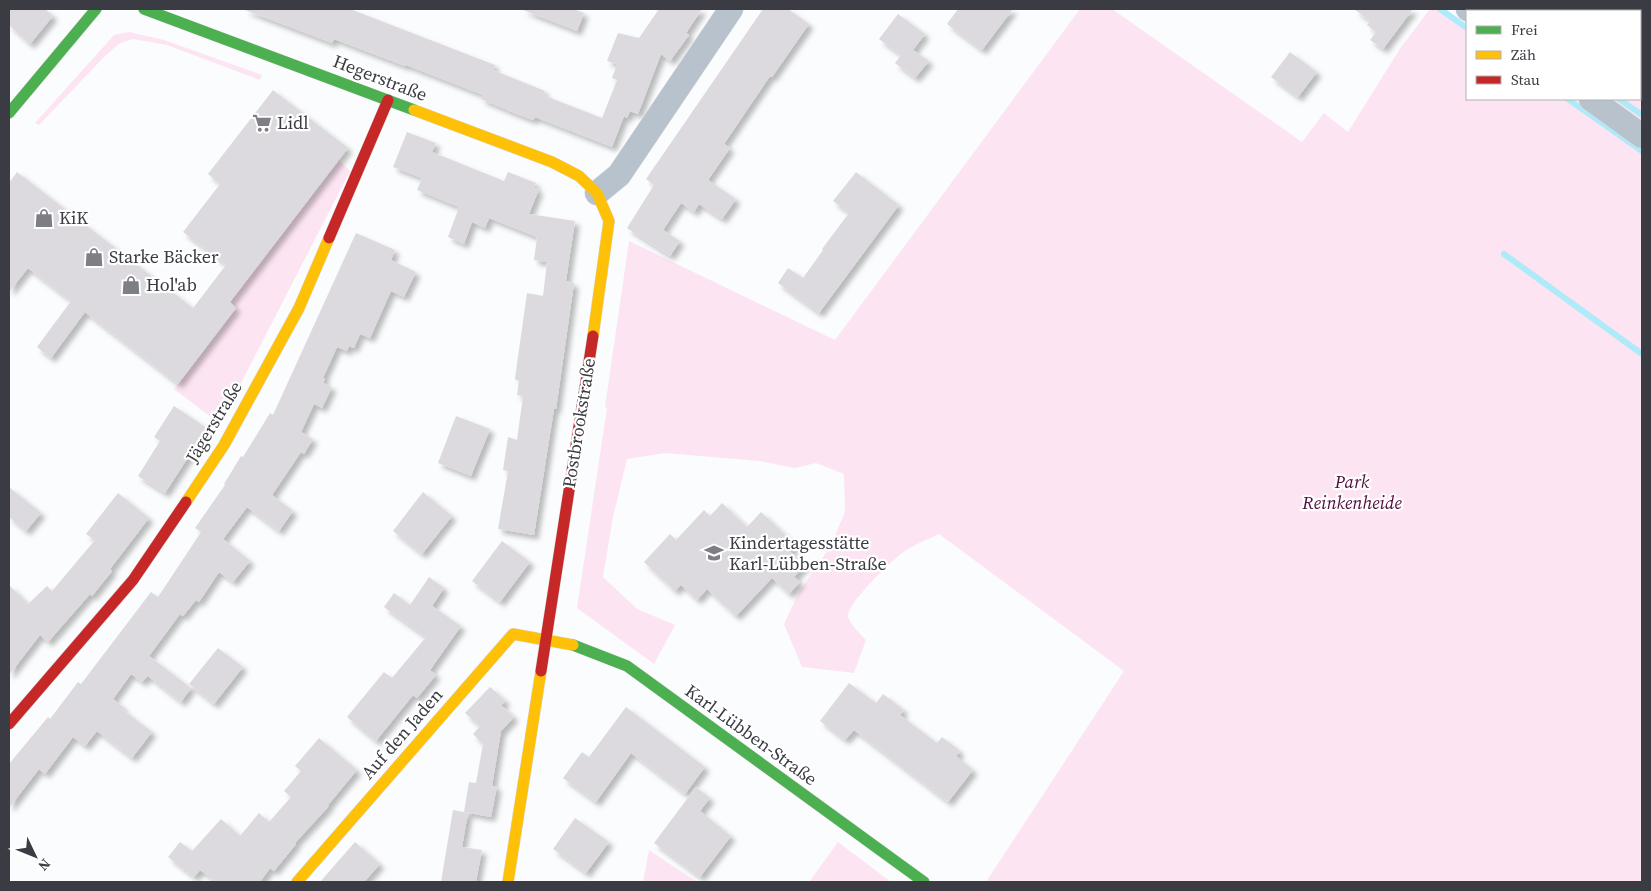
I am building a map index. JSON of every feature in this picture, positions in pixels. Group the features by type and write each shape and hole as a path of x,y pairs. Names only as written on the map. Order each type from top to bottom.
{"street":[{"path":"9,113 96,9"},
{"name":"Hegerstraße","path":"144,9 552,162 579,176 596,193"},
{"path":"596,193 619,175 731,9"},
{"name":"Jägerstraße","path":"9,724 133,580 224,445 299,308 388,100"},
{"path":"1592,100 1642,136"},
{"name":"Postbrookstraße","path":"508,882 602,278 609,220 596,193"},
{"name":"Auf den Jaden","path":"297,882 513,634 546,639"},
{"name":"Karl-Lübben-Straße","path":"546,639 576,644 627,666 924,882"}],"green space":[{"name":"Park Reinkenheide","path":"1080,9 1112,9 1302,142 1324,113 1348,132 1401,47 1430,9 1439,9 1466,28 1466,100 1566,100 1642,154 1642,882 986,882 1124,671 939,534 910,548 895,559 879,574 850,609 848,615 850,621 866,640 854,673 802,667 784,624 799,592 830,547 845,512 844,474 816,463 795,468 759,461 665,453 627,459 613,517 603,577 637,609 675,625 654,664 577,608 607,408 605,407 629,241 835,340"},
{"path":"1485,9 1642,9 1642,124 1609,100 1641,100 1641,10"},
{"path":"129,32 164,40 262,75 260,80 167,45 133,39 120,43 105,56 39,125 35,123 114,35"},
{"path":"339,160 350,171 220,424 174,389 236,308 230,302"},
{"path":"838,842 891,882 809,882"},
{"path":"649,850 697,882 643,882"}],"building":[{"path":"9,9 45,9 53,16 30,44 9,25"},
{"path":"245,9 350,9 495,65 493,70 545,91 543,95 602,118 617,80 612,78 617,64 607,61 618,33 639,38 659,9 702,9 686,33 689,35 670,61 661,54 638,114 630,111 627,118 624,116 612,147 535,117 533,120 517,114 481,99 483,95 406,65 334,39 332,43"},
{"path":"523,9 574,9 584,13 577,31"},
{"path":"763,9 788,9 809,24 772,77 770,76 724,144 730,148 708,180 736,199 722,219 699,204 694,212 681,203 663,230 680,241 670,256 627,228 654,185 646,179"},
{"path":"958,9 1013,9 982,50 947,24"},
{"path":"1354,9 1413,9 1383,49 1370,40 1376,32 1367,25 1370,21"},
{"path":"898,14 925,34 913,50 929,61 915,78 895,63 901,55 879,39"},
{"path":"1290,52 1317,72 1298,97 1271,77"},
{"path":"273,90 348,148 230,302 236,308 178,384 85,312 51,358 37,347 71,301 28,268 9,292 9,183 17,172 193,308 226,265 183,232 220,184 208,174"},
{"path":"407,132 436,143 432,152 504,181 508,172 536,183 534,188 539,189 529,214 575,221 566,281 574,283 556,409 554,409 534,535 498,529 508,471 503,470 508,437 517,440 523,396 517,395 519,381 515,378 527,293 543,296 547,262 534,260 537,237 489,218 485,228 472,222 464,244 448,237 459,207 417,190 422,178 393,167"},
{"path":"856,172 899,205 819,313 778,283 788,268 803,278 849,213 833,201"},
{"path":"356,233 395,250 391,260 416,272 404,297 391,291 370,338 360,334 354,348 349,346 347,351 337,347 323,378 325,379 323,383 332,387 322,408 314,404 301,432 313,439 304,454 301,452 272,495 293,511 279,531 247,507 223,539 250,561 233,582 219,572 199,602 196,600 183,616 180,614 149,656 191,688 181,702 148,676 142,682 131,674 113,699 123,707 122,709 152,732 132,758 97,731 85,746 73,737 45,774 39,769 9,808 9,764 48,717 50,719 78,682 81,684 151,592 158,597 201,532 195,528 225,485 241,456 243,457 270,413 273,415"},
{"path":"174,406 207,428 165,493 138,476 160,441 154,437"},
{"path":"456,416 490,429 471,476 438,463"},
{"path":"9,487 41,513 26,531 9,517"},
{"path":"423,492 452,516 422,554 393,531"},
{"path":"118,493 149,518 92,596 90,594 48,642 40,635 9,675 9,585 28,604 47,586 52,591 95,540 86,534"},
{"path":"722,503 747,527 761,512 796,545 790,551 805,565 794,577 800,582 789,594 772,578 736,616 707,589 697,600 681,585 675,591 644,562 670,534 676,540 704,510 710,516"},
{"path":"502,541 530,562 500,602 472,581"},
{"path":"429,577 444,588 432,606 461,626 430,670 436,675 417,698 413,695 376,741 347,717 384,672 392,678 426,637 384,607 394,593 410,605"},
{"path":"218,648 243,667 214,704 189,684"},
{"path":"849,683 876,703 883,694 904,710 900,715 937,743 942,737 960,751 956,756 973,770 948,802 854,730 845,740 820,721"},
{"path":"490,687 506,701 501,705 514,717 501,731 492,786 497,786 491,817 464,812 469,782 476,783 483,744 473,734 480,726 465,713"},
{"path":"626,707 705,767 685,794 631,753 596,802 563,778 582,752 589,757"},
{"path":"319,738 357,770 329,806 295,843 274,871 270,868 260,882 217,882 200,870 194,877 168,857 180,842 192,851 221,819 240,836 259,813 269,822 291,797 284,791 301,771 295,766"},
{"path":"696,787 710,798 700,811 731,836 700,877 654,843"},
{"path":"453,810 468,813 462,847 482,850 476,882 441,882"},
{"path":"575,818 609,842 586,873 553,849"},
{"path":"355,842 380,864 364,882 320,882"}],"waterway":[{"path":"1440,9 1466,27"},
{"path":"1569,100 1642,151"},
{"path":"1620,100 1642,115"},
{"path":"1504,254 1642,354"}],"traffic: fast":[{"path":"9,113 96,9"},
{"path":"144,9 414,110"},
{"path":"573,645 627,666 924,882"}],"traffic: slow":[{"path":"414,110 552,162 579,176 597,193 609,221 593,336"},
{"path":"186,502 224,445 299,308 329,238"},
{"path":"297,882 513,634 573,645"},
{"path":"508,882 541,671"}],"traffic: jam":[{"path":"329,238 388,100"},
{"path":"541,671 593,336"},
{"path":"9,724 133,580 186,502"}],"place":[{"name":"Lidl","path":"262,123"},
{"name":"KiK","path":"44,218"},
{"name":"Starke Bäcker","path":"94,257"},
{"name":"Hol'ab","path":"131,285"},
{"name":"Kindertagesstätte Karl-Lübben-Straße","path":"714,553"}]}
